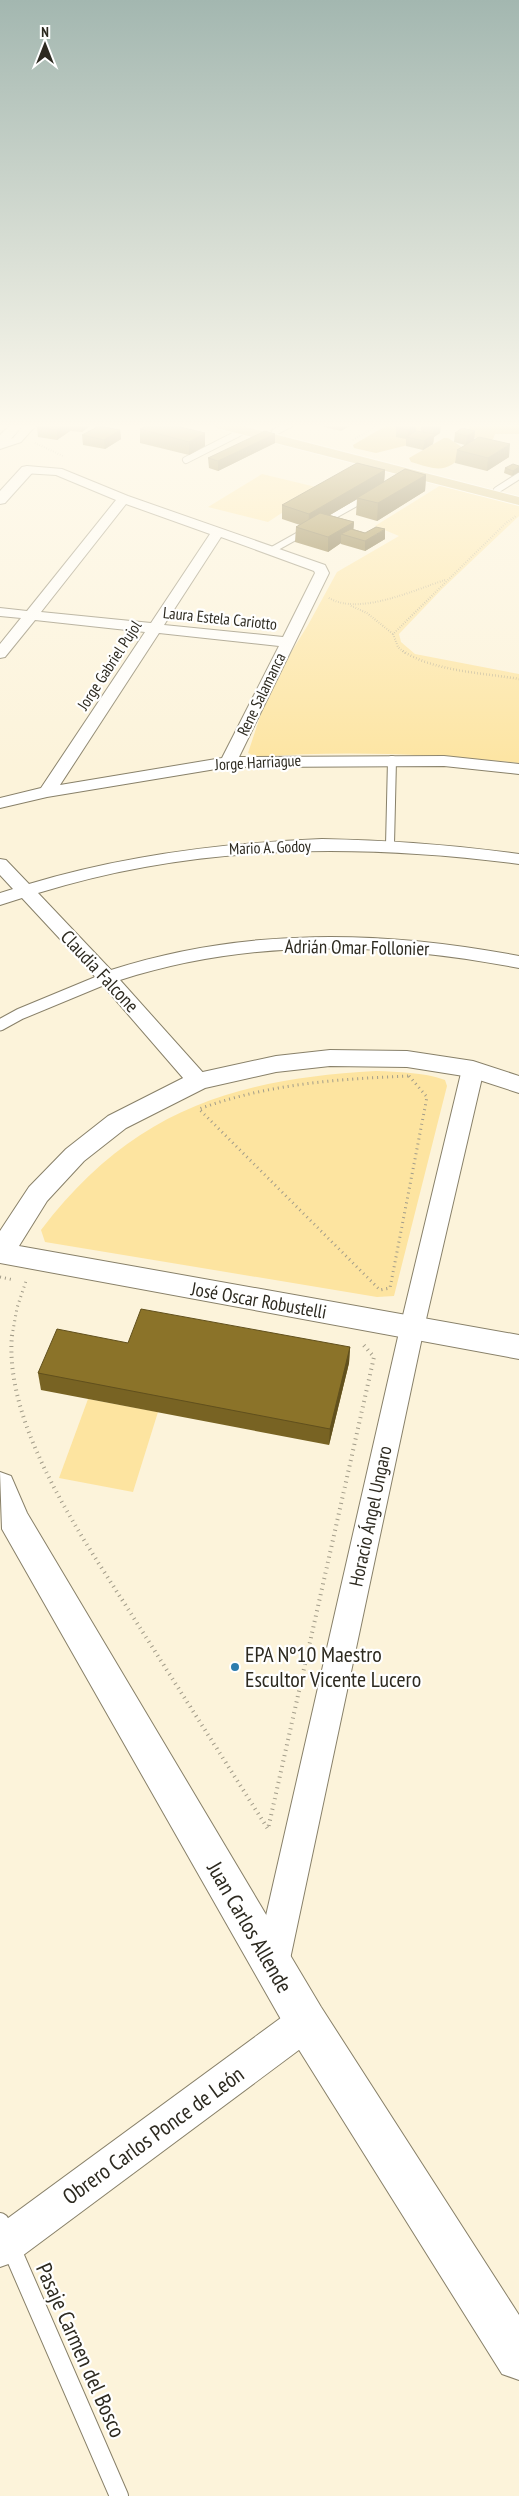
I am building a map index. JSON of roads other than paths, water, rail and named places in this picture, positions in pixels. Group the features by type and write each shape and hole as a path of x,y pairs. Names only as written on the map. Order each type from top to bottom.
{"street":[{"path":"0,654 91,540"},
{"name":"Jorge Gabriel Pujol","path":"47,792 212,540"},
{"path":"243,540 272,550"},
{"name":"Rene Salamanca","path":"228,762 321,575 320,568 272,550"},
{"name":"Laura Estela Cariotto","path":"0,612 287,642"},
{"name":"Jorge Harriague","path":"0,803 47,792 228,762 328,759 392,760 479,764 519,769"},
{"name":"Mario A. Godoy","path":"0,900 25,891 119,866 212,850 296,845 390,845 519,858"},
{"name":"Claudia Falcone","path":"0,864 107,978 198,1081"},
{"name":"Adrián Omar Follonier","path":"107,978 172,958 215,951 322,942 406,945 478,954 519,962"},
{"path":"0,1253 38,1194 75,1155 118,1122 198,1081 276,1064 330,1058 406,1059 474,1069 519,1085"},
{"name":"Horacio Ángel Ungaro","path":"272,1964 412,1328 474,1069"},
{"name":"José Oscar Robustelli","path":"0,1253 519,1347"},
{"name":"Juan Carlos Allende","path":"4,1510 306,2022 519,2357"},
{"name":"Obrero Carlos Ponce de León","path":"3,2237 306,2022"}],"lane":[{"path":"272,550 289,540"},
{"path":"390,845 392,760"},
{"path":"0,1025 20,1014 107,978"},
{"name":"Pasaje Carmen del Bosco","path":"3,2237 119,2496"}],"place":[{"name":"EPA Nº10 Maestro Escultor Vicente Lucero","path":"235,1667"}]}
